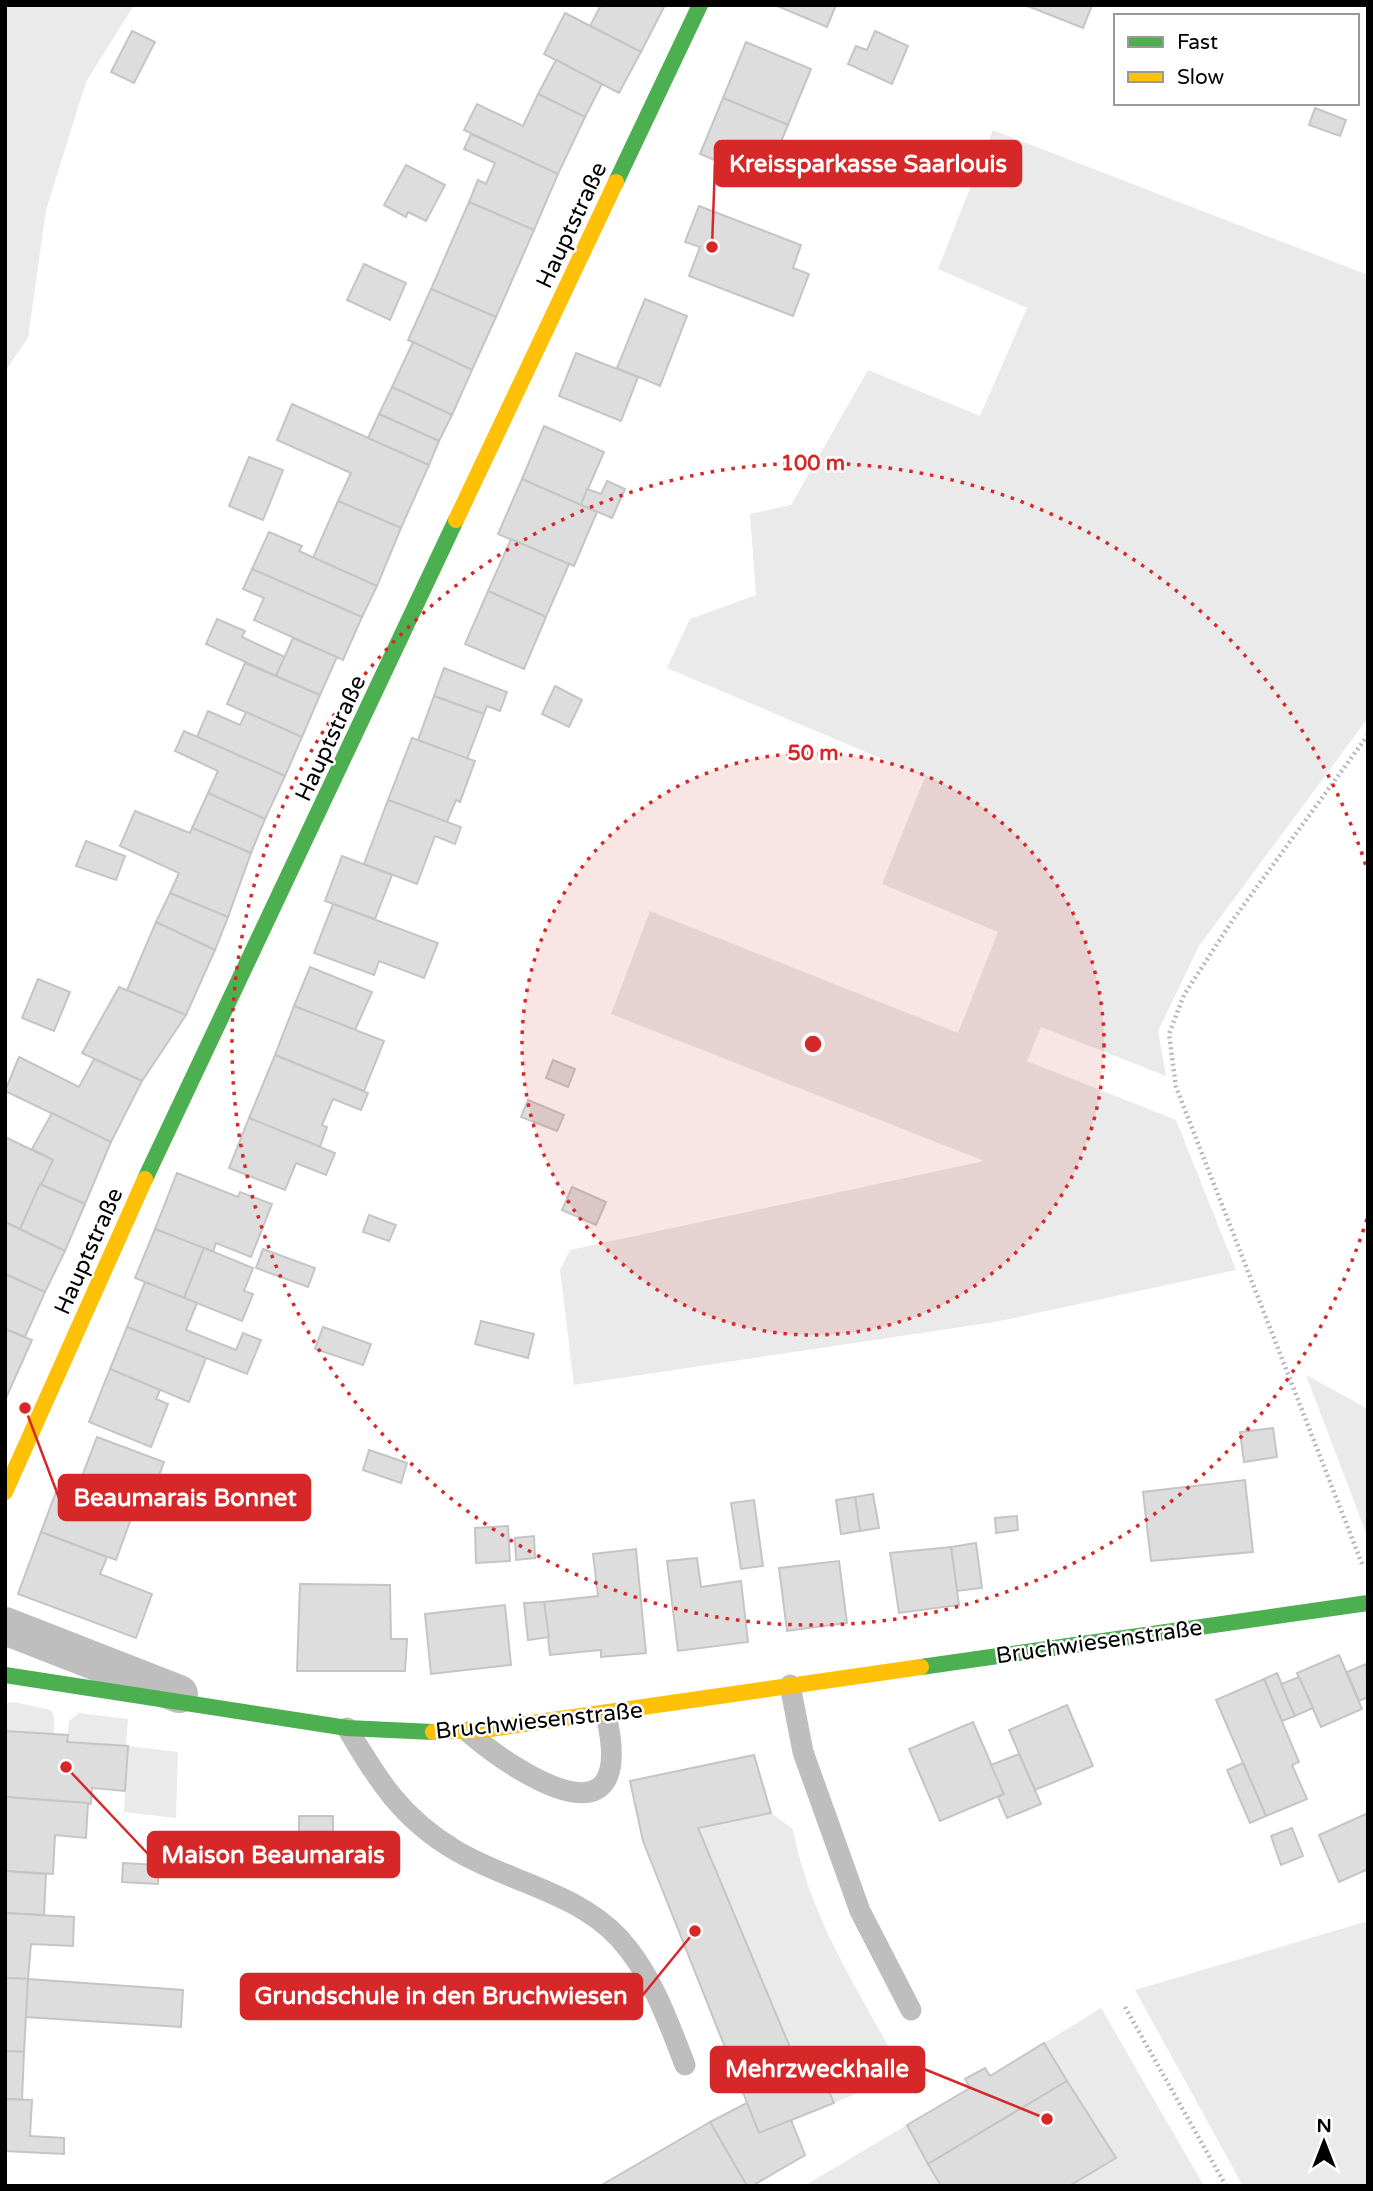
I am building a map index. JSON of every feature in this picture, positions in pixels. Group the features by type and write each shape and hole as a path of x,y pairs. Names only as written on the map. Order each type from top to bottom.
{"street":[{"name":"Hauptstraße","path":"5,1492 158,1150 700,5"},
{"name":"Bruchwiesenstraße","path":"5,1675 55,1685 204,1704 347,1728 412,1734 466,1731 606,1715 790,1685 1368,1603"},
{"name":"Bruchwiesenstraße","path":"5,1626 204,1704"}],"lane":[{"path":"790,1685 803,1752 860,1911 911,2010"},
{"path":"466,1731 485,1747 546,1786 570,1792 589,1792 603,1784 613,1765 606,1715"},
{"path":"347,1728 383,1789 425,1829 456,1851 570,1901 618,1938 659,1997 685,2065"}],"path":[{"path":"1364,1569 1176,1087 1169,1034 1184,995 1232,920 1368,735"},
{"path":"1125,2007 1226,2186"}],"shaded area":[{"path":"5,5 134,5 86,82 46,210 28,338 5,371"},
{"path":"993,130 1368,275 1368,718 1199,946 1158,1031 1166,1076 1041,1027 1027,1061 1176,1120 1236,1270 995,1322 574,1385 560,1270 570,1250 984,1161 611,1014 650,911 958,1033 998,932 882,884 925,777 667,668 690,619 756,595 750,514 791,505 868,370 980,416 1027,308 938,269"},
{"path":"1306,1375 1368,1409 1368,1538"},
{"path":"14,1702 51,1710 54,1717 54,1734 5,1731 5,1703"},
{"path":"79,1713 128,1719 126,1746 67,1742 69,1721"},
{"path":"128,1746 178,1752 176,1818 124,1812"},
{"path":"771,1813 793,1829 811,1894 824,1925 903,2073 834,2103 814,2058 797,2064 698,1828"},
{"path":"1368,1921 1368,2186 1243,2186 1135,1990"},
{"path":"1101,2008 1204,2186 804,2186 969,2088 965,2079 985,2068 991,2076"}],"building":[{"path":"601,5 665,5 641,52 590,26"},
{"path":"775,5 836,5 827,27"},
{"path":"1025,5 1092,5 1083,28"},
{"path":"565,13 641,52 619,93 544,54"},
{"path":"132,31 155,42 134,83 111,72"},
{"path":"875,31 908,46 892,84 848,64 856,46 867,50"},
{"path":"746,42 811,69 788,125 723,98"},
{"path":"556,60 602,84 585,117 538,94"},
{"path":"538,94 585,117 558,174 464,130 477,104 523,126"},
{"path":"723,98 788,125 765,181 700,154"},
{"path":"1315,108 1346,120 1340,136 1309,125"},
{"path":"471,134 558,174 534,230 469,202 478,180 486,184 495,163 464,149"},
{"path":"406,165 445,185 426,221 408,212 406,217 384,205"},
{"path":"469,202 534,230 496,317 431,289"},
{"path":"699,206 801,245 793,268 809,274 793,316 689,276 700,247 685,242"},
{"path":"364,264 406,283 390,320 347,300"},
{"path":"431,289 496,317 472,370 408,340"},
{"path":"645,299 687,316 660,386 617,368"},
{"path":"413,342 472,370 452,415 392,387"},
{"path":"576,353 638,377 621,421 559,396"},
{"path":"392,387 452,415 439,441 379,414"},
{"path":"292,404 429,465 401,528 338,501 351,473 277,440"},
{"path":"379,414 439,441 429,465 368,438"},
{"path":"544,426 604,452 581,505 522,479"},
{"path":"249,457 283,470 263,520 229,506"},
{"path":"522,479 597,512 574,566 498,534"},
{"path":"607,481 625,489 612,518 581,505 587,489 601,494"},
{"path":"338,501 401,528 377,586 313,558"},
{"path":"269,532 302,546 299,551 377,586 362,617 252,569"},
{"path":"511,539 569,564 546,617 488,591"},
{"path":"252,569 362,617 343,660 254,620 264,598 243,589"},
{"path":"488,591 546,617 524,669 465,644"},
{"path":"217,619 245,631 242,637 285,657 276,676 206,644"},
{"path":"293,638 337,657 320,695 276,676"},
{"path":"245,663 320,695 302,737 227,704"},
{"path":"444,668 507,692 500,711 487,706 484,714 434,696"},
{"path":"555,686 582,700 569,727 542,714"},
{"path":"434,696 484,714 467,759 418,740"},
{"path":"208,711 240,725 246,712 302,737 285,776 197,737"},
{"path":"184,731 285,776 265,819 208,793 218,771 175,751"},
{"path":"412,738 475,761 460,802 456,800 447,822 388,800"},
{"path":"208,793 265,819 251,853 192,828"},
{"path":"388,800 461,827 455,844 435,836 417,884 364,864"},
{"path":"135,811 190,833 192,828 251,853 228,917 170,893 179,873 120,846"},
{"path":"86,841 125,856 116,880 76,866"},
{"path":"342,856 392,875 375,919 325,901"},
{"path":"170,893 228,917 215,950 156,922"},
{"path":"333,904 438,943 424,978 379,961 374,975 314,953"},
{"path":"156,922 215,950 186,1015 127,990"},
{"path":"310,967 372,992 355,1030 294,1006"},
{"path":"38,979 70,992 54,1031 22,1018"},
{"path":"119,987 186,1015 142,1081 82,1053"},
{"path":"294,1006 384,1041 364,1091 275,1055"},
{"path":"275,1055 368,1093 361,1110 333,1099 322,1125 327,1127 320,1147 249,1118"},
{"path":"19,1057 79,1087 94,1059 142,1081 111,1142 5,1091"},
{"path":"553,1060 575,1069 568,1087 546,1078"},
{"path":"528,1100 564,1115 557,1131 521,1117"},
{"path":"52,1113 111,1142 85,1204 40,1184 53,1160 32,1149"},
{"path":"249,1118 335,1153 326,1175 296,1163 285,1190 229,1168"},
{"path":"5,1137 53,1160 20,1229 5,1222"},
{"path":"177,1173 238,1197 240,1192 272,1204 251,1257 216,1243 213,1252 155,1229"},
{"path":"40,1184 85,1204 65,1251 20,1229"},
{"path":"572,1187 606,1202 596,1225 562,1210"},
{"path":"369,1215 396,1225 389,1241 363,1232"},
{"path":"5,1222 65,1251 45,1292 5,1274"},
{"path":"155,1229 204,1248 184,1298 135,1278"},
{"path":"204,1248 253,1268 244,1291 253,1294 242,1321 184,1298"},
{"path":"263,1249 315,1268 308,1287 256,1268"},
{"path":"5,1274 45,1292 25,1337 5,1329"},
{"path":"145,1282 197,1303 186,1330 236,1350 243,1333 261,1340 247,1374 127,1327"},
{"path":"481,1321 534,1334 528,1358 475,1344"},
{"path":"127,1327 206,1358 189,1402 110,1369"},
{"path":"323,1327 371,1344 363,1365 315,1349"},
{"path":"5,1329 32,1340 6,1398 5,1398"},
{"path":"110,1369 160,1390 156,1399 168,1404 151,1447 89,1422"},
{"path":"1273,1428 1277,1457 1244,1462 1240,1432"},
{"path":"97,1437 164,1462 145,1512 78,1487"},
{"path":"369,1450 407,1463 401,1483 363,1470"},
{"path":"1245,1480 1253,1552 1151,1561 1143,1492"},
{"path":"60,1481 135,1508 116,1560 41,1532"},
{"path":"873,1494 879,1528 860,1531 855,1497"},
{"path":"855,1497 860,1531 841,1534 836,1500"},
{"path":"754,1500 763,1566 741,1569 731,1503"},
{"path":"1017,1516 1018,1530 996,1533 995,1518"},
{"path":"508,1526 510,1561 476,1563 475,1528"},
{"path":"41,1532 107,1557 100,1574 152,1594 136,1638 18,1594"},
{"path":"534,1536 535,1558 516,1560 515,1538"},
{"path":"976,1543 982,1588 957,1591 951,1547"},
{"path":"951,1547 959,1605 899,1613 890,1553"},
{"path":"636,1549 646,1653 601,1657 601,1650 550,1655 544,1602 598,1596 593,1554"},
{"path":"697,1558 701,1587 741,1581 748,1642 678,1651 667,1561"},
{"path":"839,1561 847,1623 787,1631 779,1568"},
{"path":"300,1584 390,1585 391,1639 407,1639 405,1671 297,1671"},
{"path":"544,1602 549,1637 528,1640 524,1603"},
{"path":"505,1605 511,1665 431,1674 425,1614"},
{"path":"1339,1655 1362,1709 1321,1727 1297,1673"},
{"path":"1366,1664 1368,1697 1359,1701 1347,1672"},
{"path":"1277,1673 1295,1716 1282,1721 1264,1679"},
{"path":"1299,1677 1313,1708 1295,1716 1281,1684"},
{"path":"1264,1679 1299,1762 1292,1765 1307,1799 1266,1816 1216,1700"},
{"path":"1067,1705 1093,1766 1035,1790 1009,1730"},
{"path":"973,1722 1004,1794 940,1821 909,1749"},
{"path":"5,1731 68,1735 67,1742 128,1746 125,1791 92,1788 91,1804 5,1797"},
{"path":"1019,1754 1041,1804 1007,1818 998,1797 1004,1794 991,1765"},
{"path":"754,1755 771,1813 698,1828 797,2064 814,2058 834,2103 759,2133 643,1841 630,1781"},
{"path":"1243,1763 1266,1816 1250,1823 1227,1770"},
{"path":"5,1797 88,1803 86,1838 55,1835 53,1874 5,1871"},
{"path":"1368,1813 1368,1869 1339,1882 1319,1835"},
{"path":"299,1816 333,1816 333,1839 299,1839"},
{"path":"1292,1828 1303,1856 1281,1865 1271,1836"},
{"path":"123,1863 159,1865 158,1884 122,1882"},
{"path":"5,1871 46,1874 44,1915 5,1913"},
{"path":"5,1913 74,1917 73,1946 31,1944 28,1979 5,1978"},
{"path":"5,1978 28,1979 24,2052 5,2051"},
{"path":"28,1979 183,1990 181,2027 26,2017"},
{"path":"1044,2043 1067,2081 928,2164 907,2125 970,2088 965,2079 985,2068 990,2076"},
{"path":"5,2051 24,2052 22,2100 5,2099"},
{"path":"1067,2081 1116,2158 1069,2186 941,2186 928,2164"},
{"path":"5,2099 32,2100 30,2136 64,2138 64,2154 5,2151"},
{"path":"747,2103 759,2133 791,2120 805,2155 752,2186 747,2186 710,2122"},
{"path":"710,2122 747,2186 600,2186"}],"traffic: fast":[{"path":"616,182 700,5"},
{"path":"145,1179 456,520"},
{"path":"921,1667 1368,1603"},
{"path":"5,1675 347,1728 433,1732"}],"traffic: slow":[{"path":"456,520 616,182"},
{"path":"5,1492 145,1179"},
{"path":"433,1732 483,1730 921,1667"}],"place":[{"name":"Kreissparkasse Saarlouis","path":"712,247"},
{"name":"Beaumarais Bonnet","path":"25,1408"},
{"name":"Maison Beaumarais","path":"66,1767"},
{"name":"Grundschule in den Bruchwiesen","path":"695,1931"},
{"name":"Mehrzweckhalle","path":"1047,2119"}]}
